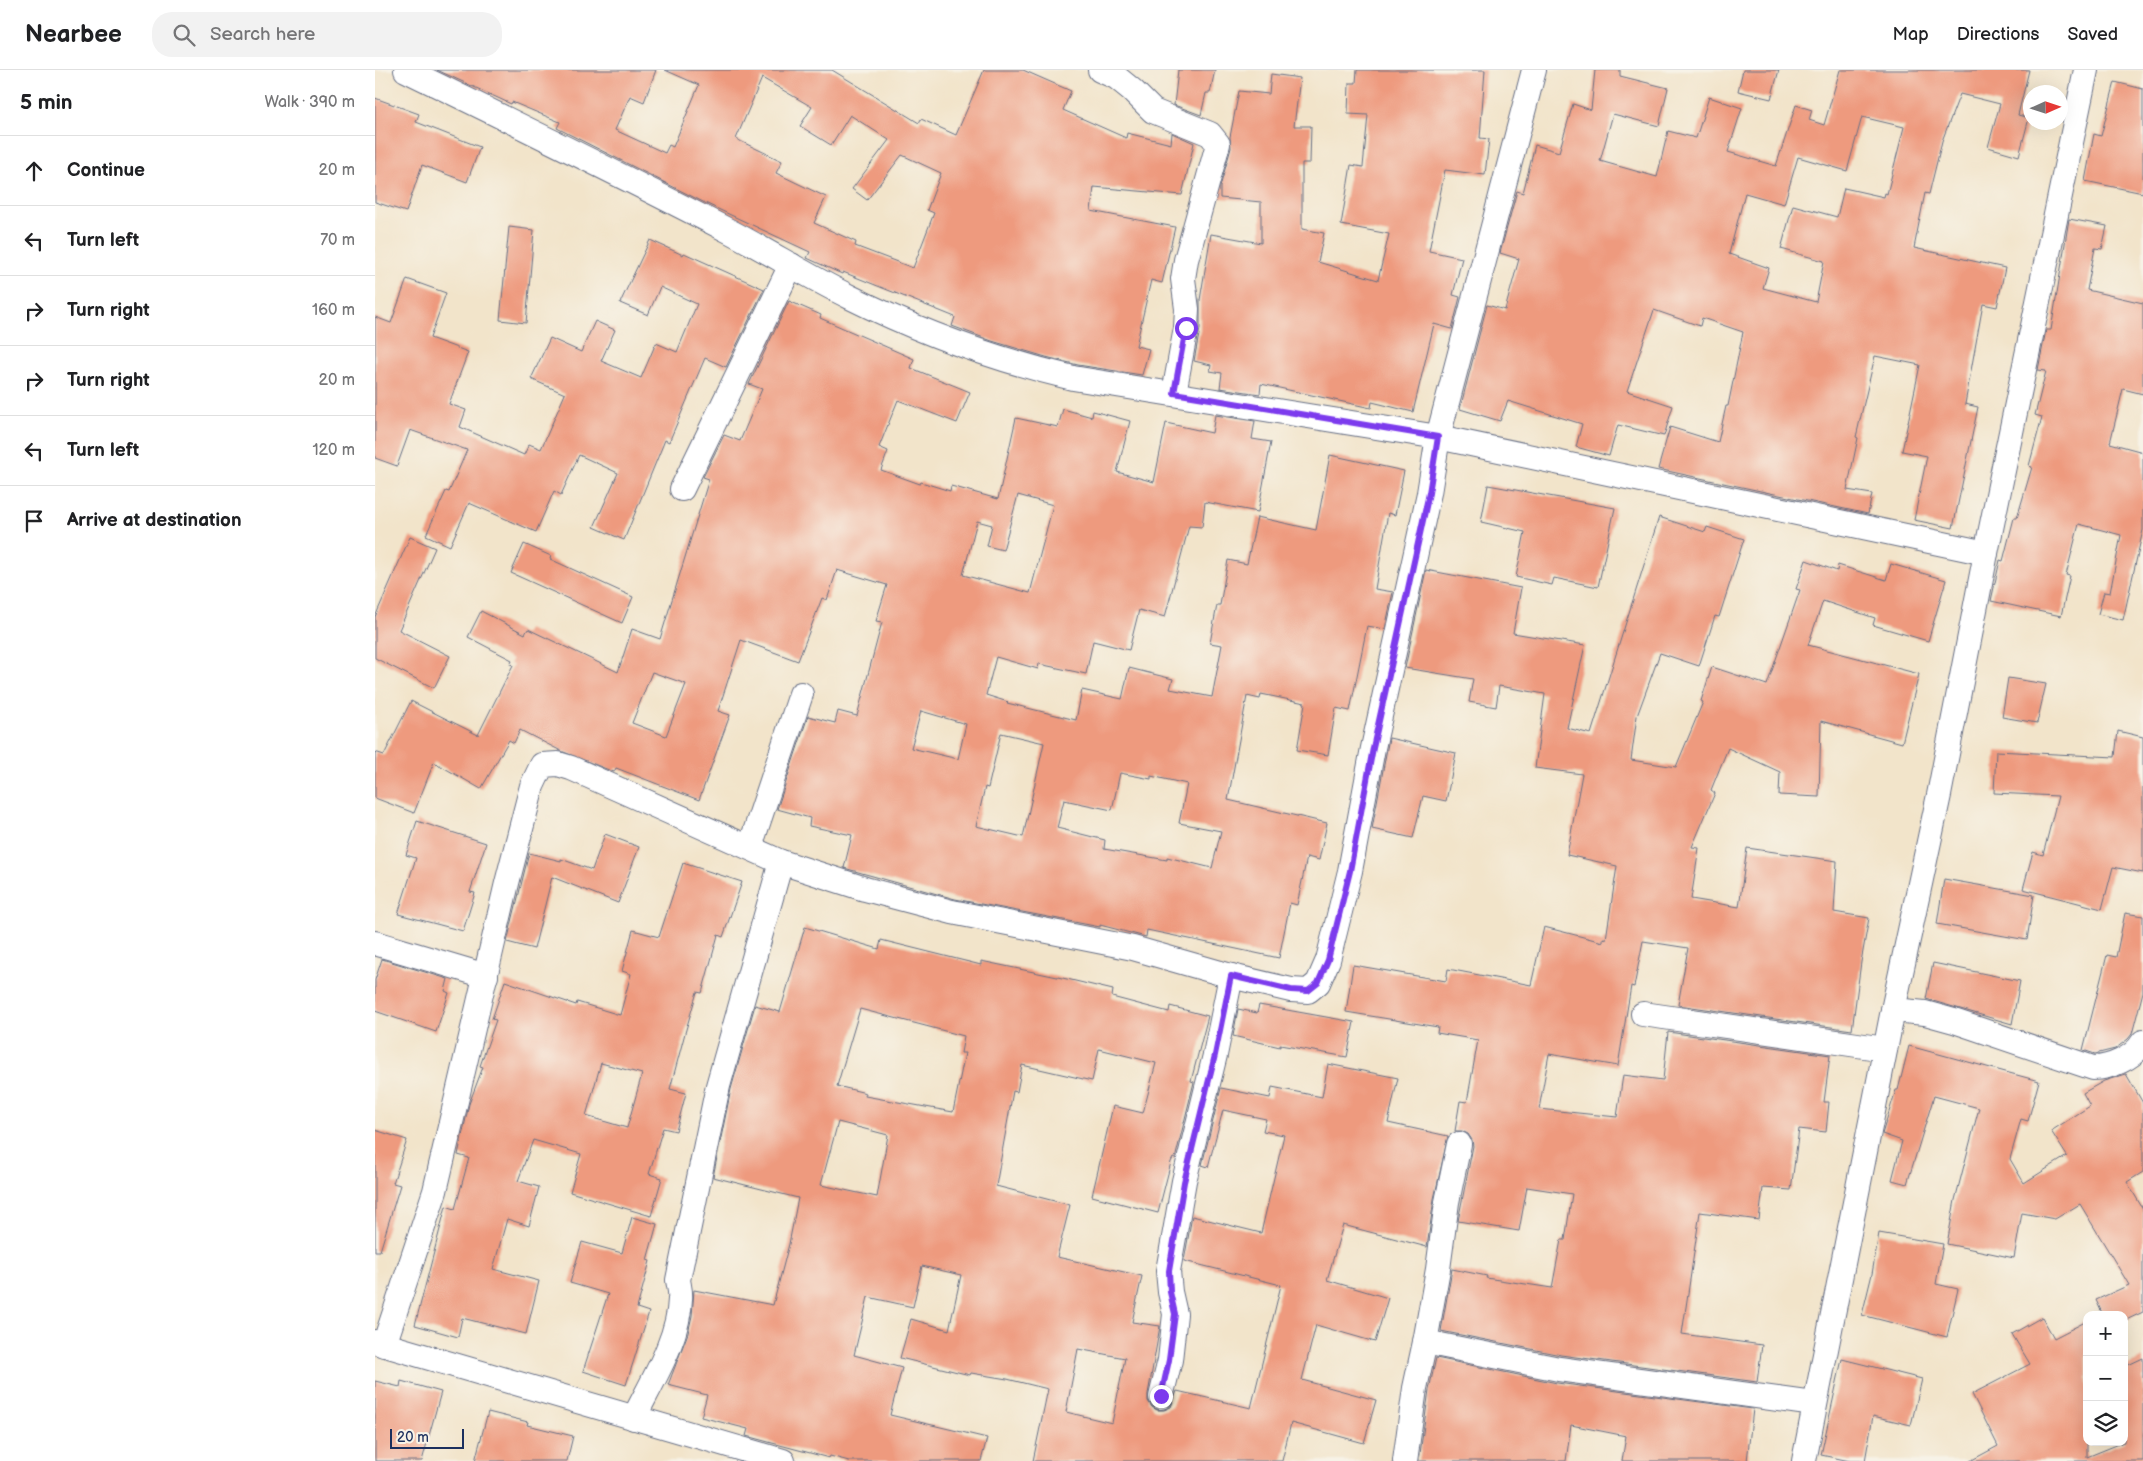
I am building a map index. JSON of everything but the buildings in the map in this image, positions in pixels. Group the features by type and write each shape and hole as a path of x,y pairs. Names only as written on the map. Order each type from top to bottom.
{"street":[{"path":"406,70 551,140 851,297 941,336 1038,370 1073,378 1438,437 1985,553"},
{"path":"1100,70 1117,77 1133,90 1153,111 1211,134 1217,144 1186,260 1183,279 1187,309 1186,328 1174,393"},
{"path":"783,1461 380,1343 435,1191 532,786 541,765 558,764 571,768 781,862 865,889 952,912 1133,948 1231,976 1291,990 1308,991 1318,983 1328,960 1350,871 1373,748 1429,493 1438,437 1534,70"},
{"path":"1804,1461 1885,1049 1939,795 1985,553 2086,70"},
{"path":"682,489 791,265"},
{"path":"750,847 801,694"},
{"path":"634,1418 667,1350 677,1318 680,1298 678,1280 718,1086 781,862"},
{"path":"375,943 486,976"},
{"path":"1161,1396 1169,1360 1175,1314 1170,1292 1169,1271 1176,1226 1184,1182 1215,1055 1231,976"},
{"path":"1893,1010 1925,1013 1954,1021 2093,1068 2105,1068 2116,1063 2135,1051 2143,1042"},
{"path":"1643,1014 1885,1049"},
{"path":"1405,1461 1415,1388 1425,1342 1438,1269 1447,1202 1459,1144"},
{"path":"1425,1342 1559,1369 1814,1404"}],"route":[{"path":"1161,1396 1169,1360 1175,1314 1170,1292 1169,1271 1184,1182 1215,1055 1231,976 1291,990 1308,991 1318,983 1328,960 1350,871 1373,748 1429,493 1438,437 1174,393 1186,328"}]}
